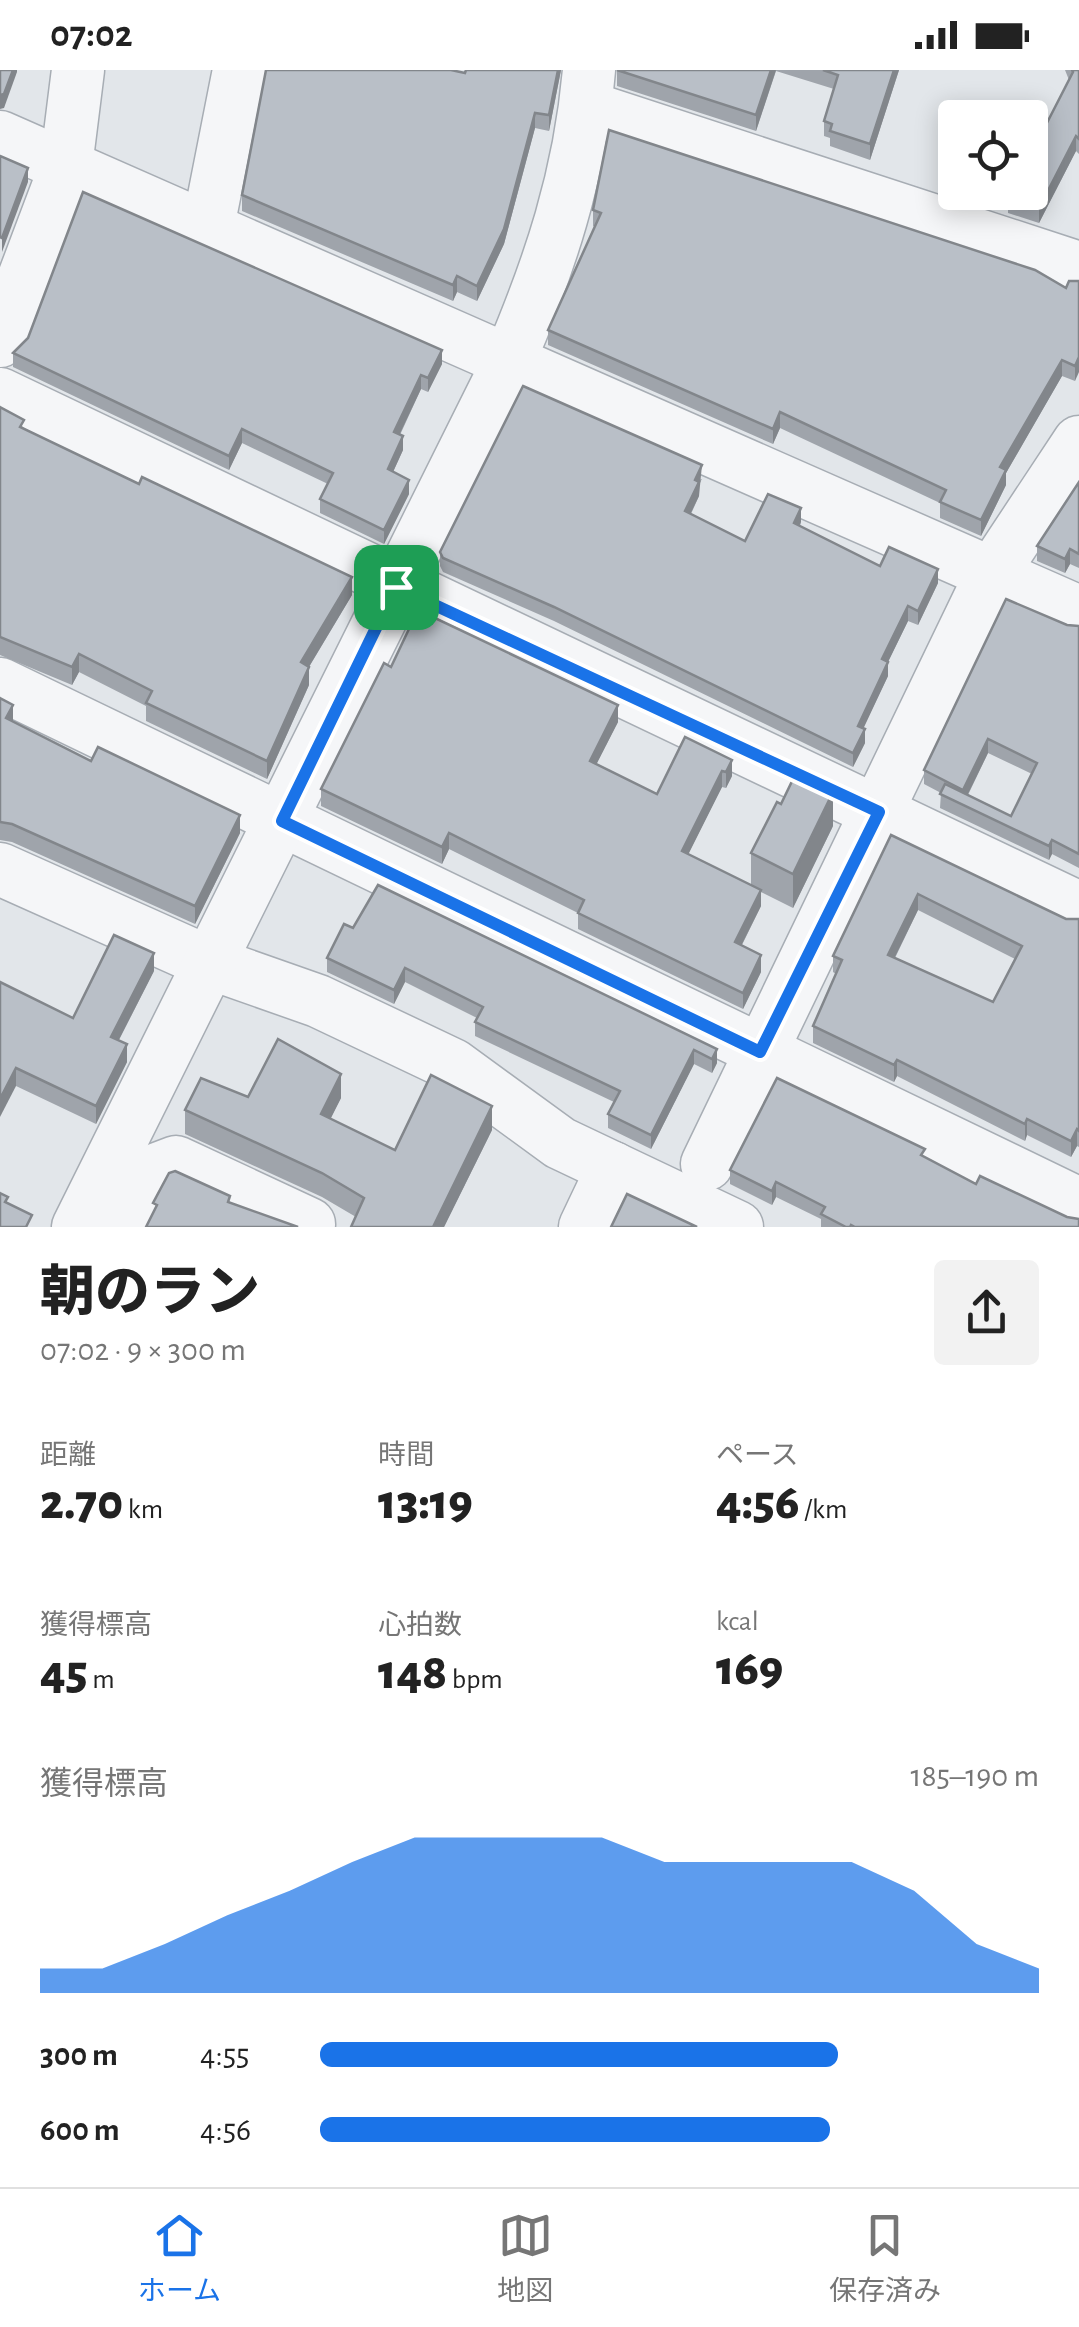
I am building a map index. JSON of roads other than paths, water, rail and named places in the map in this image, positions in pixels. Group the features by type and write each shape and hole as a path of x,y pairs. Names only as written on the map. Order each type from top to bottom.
{"street":[{"path":"0,342 66,166 78,70"},
{"path":"208,227 239,70"},
{"path":"78,1227 509,361 552,260 588,89 1079,268"},
{"path":"0,137 1079,612"},
{"path":"0,394 396,587 1079,908"},
{"path":"707,1164 991,575 1079,442"},
{"path":"0,684 1079,1204"},
{"path":"0,869 210,963 318,1001 453,1065 560,1143 737,1227"},
{"path":"120,1227 147,1172 176,1162 309,1224"},
{"path":"585,1227 613,1168"}]}
